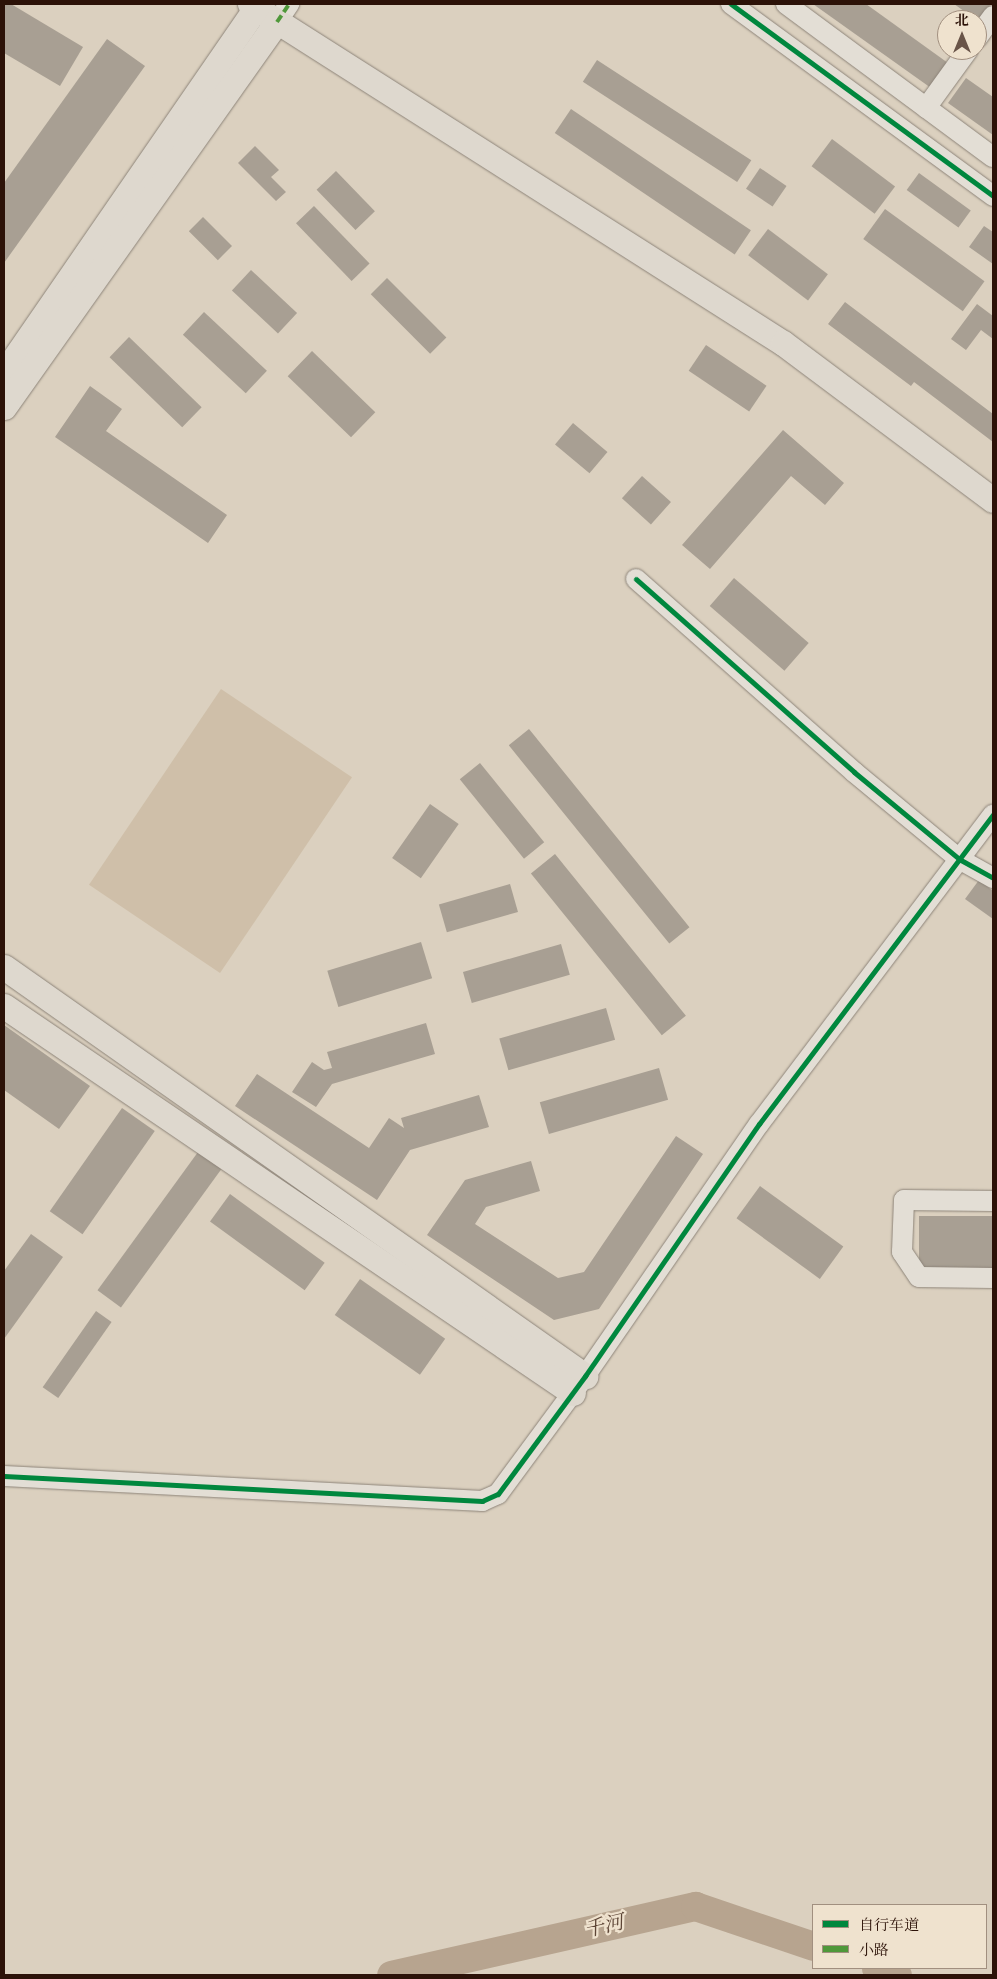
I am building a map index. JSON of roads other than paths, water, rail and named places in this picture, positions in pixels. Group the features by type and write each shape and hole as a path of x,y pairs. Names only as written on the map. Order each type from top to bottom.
{"main road":[{"path":"4,373 253,6 283,13 783,343 993,500"},
{"path":"6,399 283,13"},
{"path":"4,967 579,1384"},
{"path":"4,1006 579,1384"}],"street":[{"path":"731,4 993,196"},
{"path":"786,4 993,157"},
{"path":"926,108 961,60"},
{"path":"636,579 854,772 959,860 993,878"},
{"path":"4,1476 482,1501 498,1494 579,1384 760,1124 993,816"},
{"path":"993,1201 904,1200 902,1252 919,1277 993,1278"}],"waterway":[{"name":"千河","path":"391,1975 695,1906 812,1946"},
{"name":"千河","path":"879,1969 897,1975"}]}
